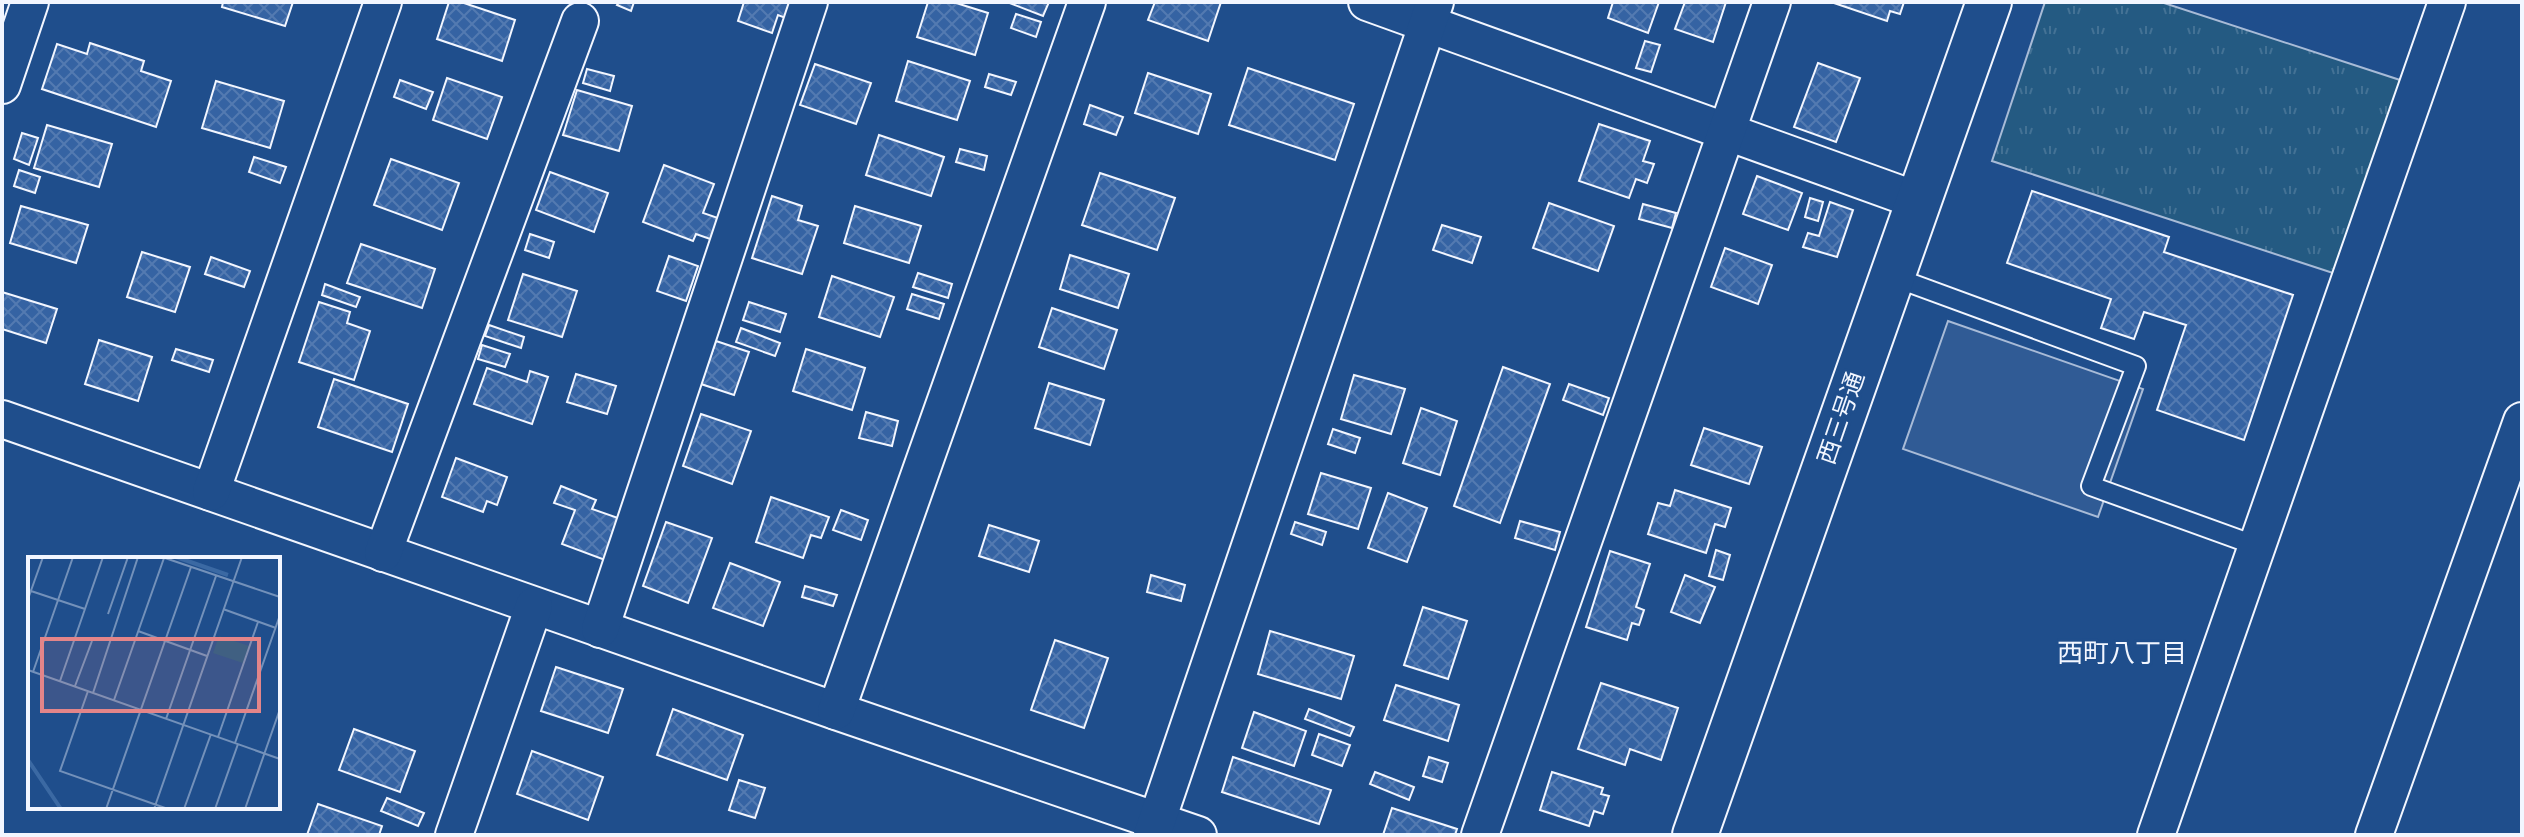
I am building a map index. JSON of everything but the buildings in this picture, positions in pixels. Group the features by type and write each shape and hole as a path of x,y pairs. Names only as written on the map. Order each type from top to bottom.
{"street":[{"path":"2,85 30,2"},
{"path":"211,492 383,2"},
{"path":"600,629 809,2"},
{"path":"836,711 1087,2"},
{"path":"1367,2 1431,13 1728,133 1919,201"},
{"path":"1480,835 1772,2"},
{"name":"西三号通","path":"1695,835 1989,2"},
{"path":"2156,835 2447,2"},
{"path":"1155,828 1431,13"},
{"path":"383,553 580,21"},
{"path":"2,419 836,711 1155,828 1198,835"},
{"path":"2374,835 2522,421"},
{"path":"454,835 534,606"}],"lane":[{"path":"1891,276 2136,366 2091,486 2257,546"}],"green space":[{"path":"2045,2 2161,2 2403,81 2339,275 1992,161"}],"shaded area":[{"path":"1948,321 2143,389 2098,517 1903,449"}],"district":[{"name":"西町八丁目","path":"2122,653"}]}
